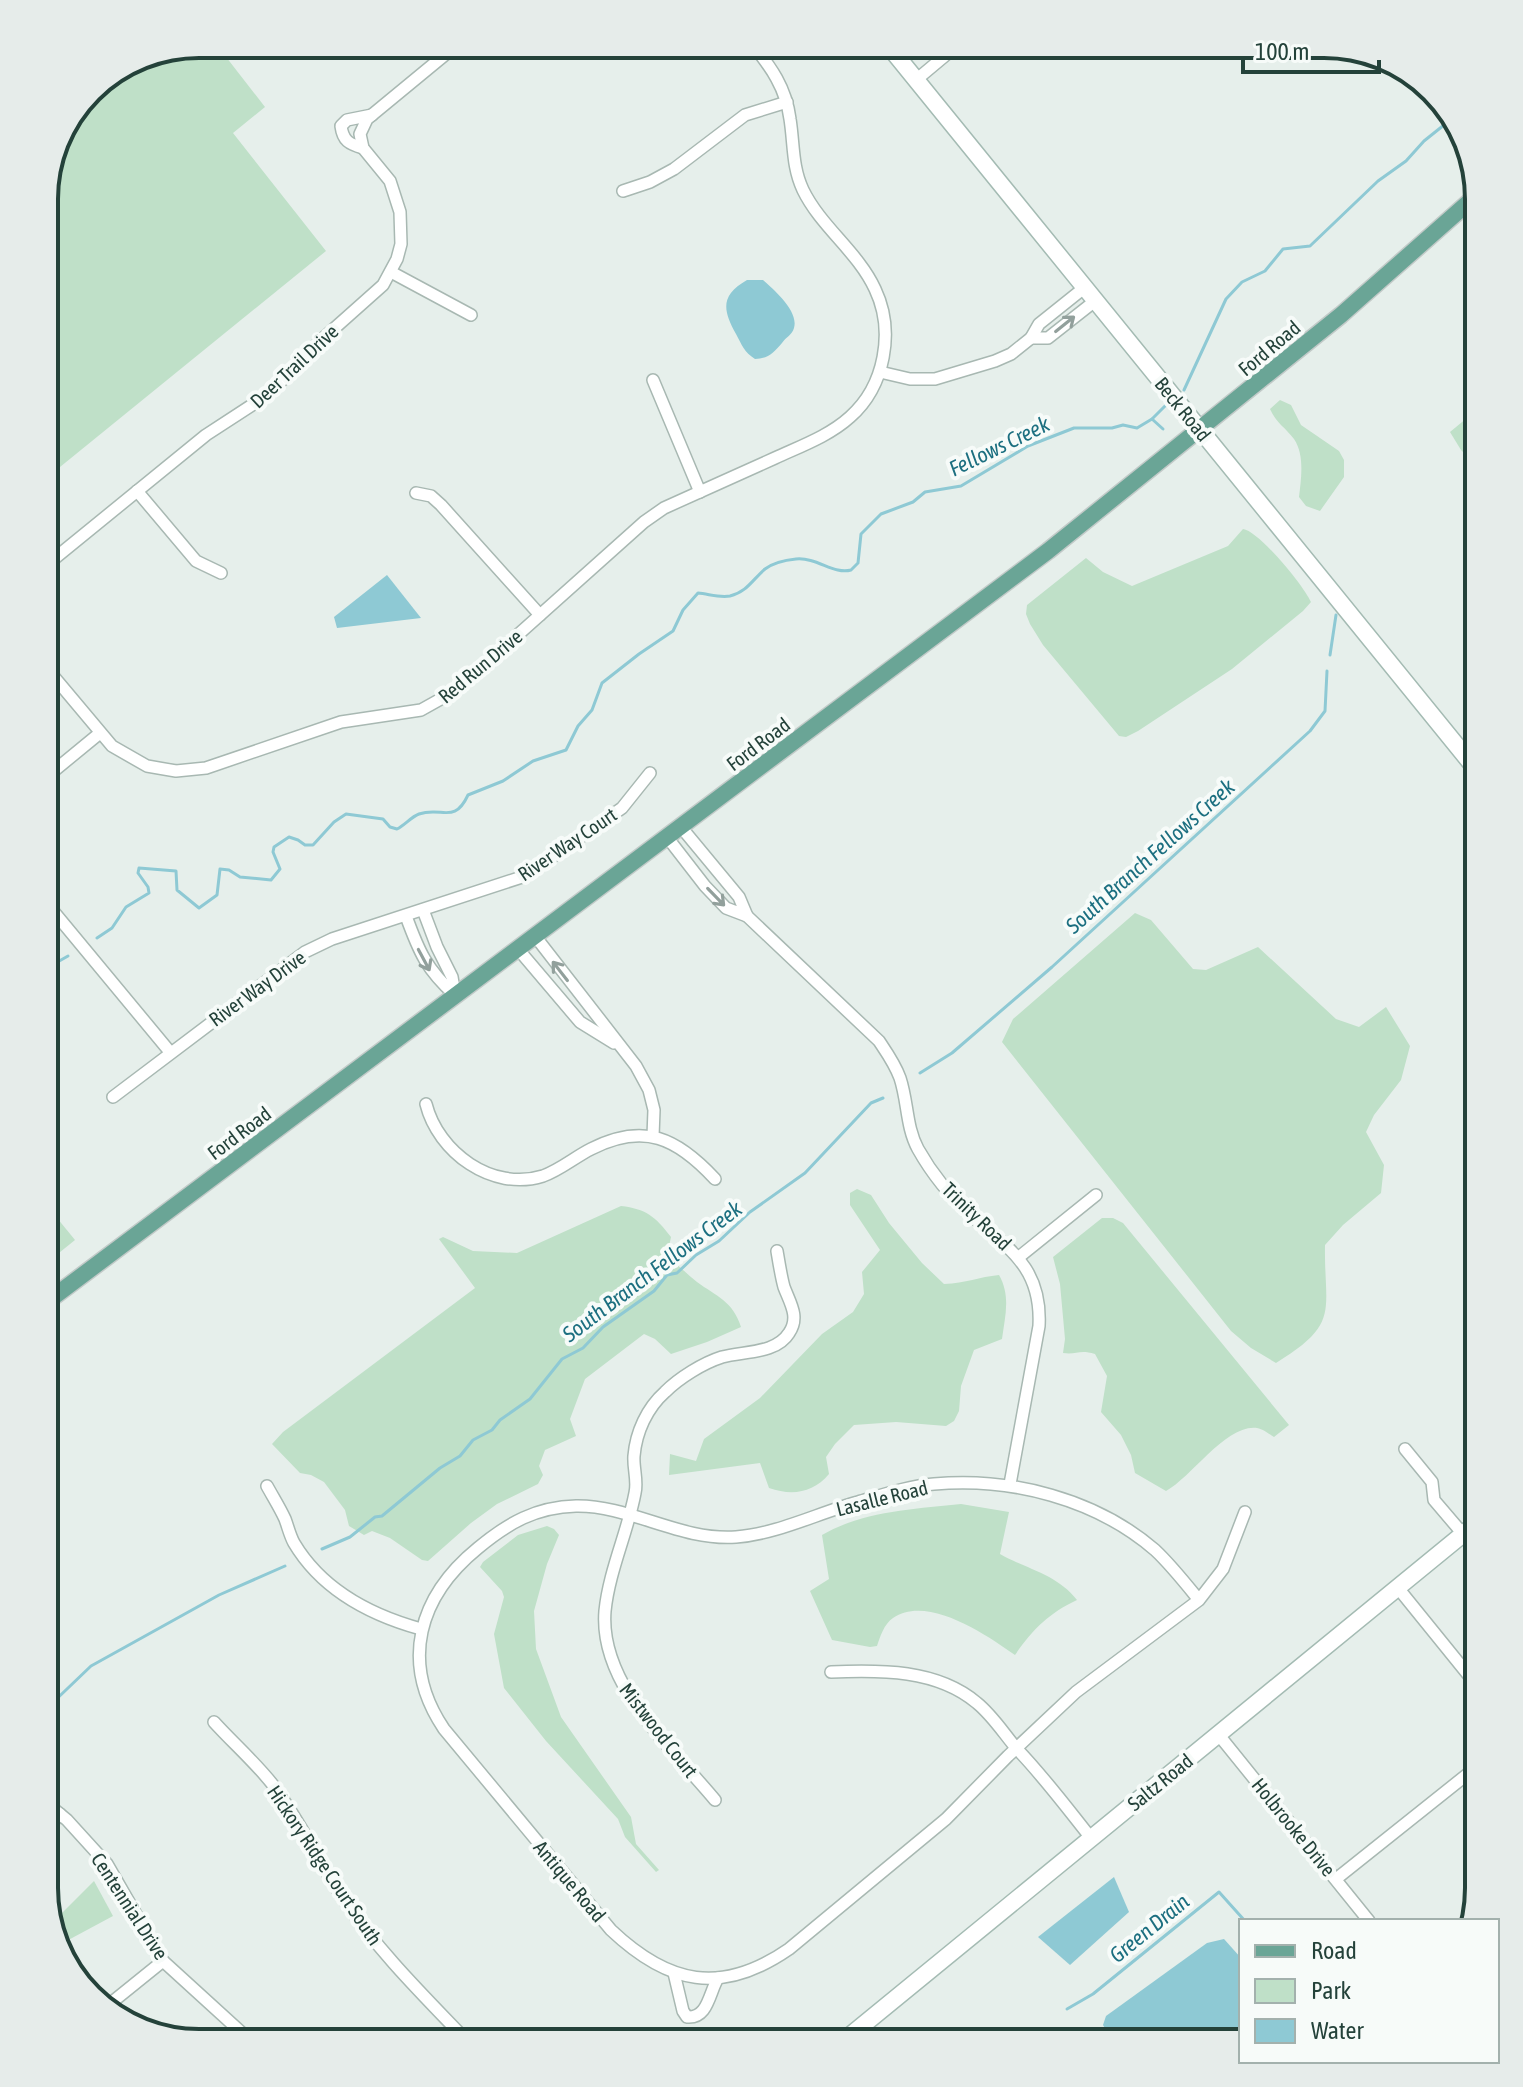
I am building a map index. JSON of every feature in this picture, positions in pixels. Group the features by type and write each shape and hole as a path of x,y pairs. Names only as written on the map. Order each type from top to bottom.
{"main road":[{"name":"Beck Road","path":"898,58 1465,756"},
{"name":"Ford Road","path":"58,1293 1048,551 1341,315 1465,205"},
{"name":"Saltz Road","path":"858,2029 1463,1534"}],"street":[{"path":"372,115 441,58"},
{"path":"763,58 777,77 787,102 794,164 802,189 865,272 881,301 885,337 880,372 923,380 949,377 1011,354 1031,338 1039,324 1089,295"},
{"path":"916,80 942,58"},
{"path":"623,191 650,182 674,169 745,115 787,102"},
{"name":"Deer Trail Drive","path":"363,148 350,144 343,137 341,126 347,120 372,115"},
{"name":"Deer Trail Drive","path":"58,556 206,435 269,394 319,342 374,295 391,272 401,244 400,212 390,181 363,148 360,134 364,123 372,115"},
{"path":"391,272 471,315"},
{"name":"Red Run Drive","path":"58,682 100,733 123,754 147,766 176,771 206,768 341,722 412,712 433,705 455,691 644,522 664,508 836,429 863,403 880,372"},
{"path":"653,380 700,492"},
{"path":"137,491 196,561 221,573"},
{"path":"416,493 431,496 441,505 540,615"},
{"path":"58,768 100,733"},
{"name":"River Way Court","path":"423,910 518,879 536,870 622,808 650,773"},
{"name":"Trinity Road","path":"681,827 739,897 747,916"},
{"name":"Trinity Road","path":"667,837 726,908 747,916 879,1041 901,1080 909,1127 925,1160 959,1203 1019,1257 1033,1282 1039,1314 1010,1484"},
{"path":"423,910 452,977 455,995"},
{"name":"River Way Drive","path":"113,1097 305,952 332,939 423,910"},
{"path":"406,916 421,957 433,975 455,995"},
{"path":"58,917 170,1052"},
{"path":"535,936 636,1066 649,1090 654,1110 653,1136"},
{"path":"518,949 580,1022 622,1048"},
{"path":"570,1011 584,1000"},
{"path":"426,1104 431,1122 442,1141 457,1156 493,1175 543,1176 614,1140 653,1136 693,1156 715,1179"},
{"path":"1019,1257 1096,1195"},
{"name":"Mistwood Court","path":"715,1800 630,1698 609,1654 605,1639 605,1609 636,1491 634,1456 640,1427 650,1409 679,1380 720,1358 764,1349 781,1342 791,1332 793,1303 784,1287 777,1251"},
{"path":"1405,1449 1432,1482 1434,1500 1463,1534"},
{"name":"Lasalle Road","path":"628,1515 709,1537 732,1537 755,1535 857,1502 933,1484 1010,1484 1060,1498 1094,1512 1127,1531 1156,1551 1199,1600"},
{"path":"267,1486 293,1541 308,1563 328,1583 363,1608 386,1619 421,1629"},
{"name":"Antique Road","path":"628,1515 588,1506 565,1506 531,1513 512,1522 472,1553 447,1577 431,1602 421,1629 422,1683 444,1729 611,1930 634,1952 674,1973 718,1978 744,1973 769,1963 789,1949 946,1819 1093,1678 1199,1600 1223,1569 1245,1512"},
{"path":"1398,1588 1465,1671"},
{"path":"831,1672 877,1670 921,1676 960,1691 978,1703 1091,1838"},
{"name":"Hickory Ridge Court South","path":"214,1722 272,1784 344,1899 374,1939 455,2029"},
{"name":"Holbrooke Drive","path":"1218,1734 1367,1919"},
{"path":"1336,1879 1465,1776"},
{"name":"Centennial Drive","path":"60,1814 107,1864 163,1961 238,2029"},
{"path":"114,2001 163,1961"},
{"path":"674,1973 687,2017 703,2013 718,1978"}],"green space":[{"path":"227,58 265,107 233,133 326,251 58,469 59,180 73,136 87,113 106,93 128,77 153,65 180,59"},
{"path":"1280,400 1291,405 1301,425 1339,451 1344,460 1344,477 1320,511 1306,506 1299,497 1300,452 1270,409"},
{"path":"1465,420 1465,454 1461,450 1450,432"},
{"path":"1243,529 1270,549 1291,572 1311,602 1232,669 1138,731 1126,737 1119,736 1043,645 1026,614 1027,605 1086,558 1103,572 1132,586 1228,546"},
{"path":"1135,913 1151,920 1193,969 1206,970 1258,947 1336,1019 1359,1027 1386,1007 1410,1046 1401,1080 1374,1115 1366,1132 1384,1165 1381,1193 1343,1225 1325,1245 1326,1301 1320,1326 1297,1349 1276,1363 1231,1331 1002,1042 1013,1019"},
{"path":"857,1189 871,1195 889,1223 944,1284 999,1275 1003,1283 1006,1306 1002,1339 974,1350 961,1386 959,1411 954,1421 946,1426 896,1422 854,1425 826,1457 829,1474 802,1491 786,1492 769,1488 760,1463 669,1475 670,1454 696,1461 704,1439 760,1398 822,1334 853,1312 864,1294 862,1272 880,1250 850,1205 850,1193"},
{"path":"621,1206 644,1212 660,1224 671,1237 667,1256 729,1305 741,1327 671,1354 655,1339 644,1334 585,1379 570,1419 576,1436 545,1450 539,1466 543,1475 538,1484 497,1504 428,1561 390,1538 372,1531 364,1535 349,1526 345,1510 324,1482 300,1473 272,1444 283,1432 475,1288 439,1239 443,1237 473,1251 517,1253"},
{"path":"1102,1218 1113,1218 1123,1223 1289,1425 1274,1437 1257,1428 1233,1434 1166,1491 1135,1473 1131,1455 1121,1435 1101,1412 1107,1376 1095,1354 1063,1353 1065,1339 1060,1284 1053,1257"},
{"path":"58,1219 75,1240 58,1254"},
{"path":"961,1504 1009,1512 1000,1554 1051,1578 1077,1600 1042,1623 1015,1655 973,1628 939,1614 922,1611 907,1612 893,1618 885,1627 877,1646 832,1640 810,1591 829,1579 822,1535 872,1516"},
{"path":"547,1526 559,1535 534,1611 536,1649 561,1717 631,1817 636,1844 659,1870 656,1872 625,1837 618,1819 546,1741 504,1688 494,1634 504,1597 480,1567 518,1535"},
{"path":"94,1881 113,1916 68,1940 61,1914"}],"water":[{"path":"747,280 763,280 784,301 795,321 792,332 776,350 755,359 744,348 726,310 732,291"},
{"path":"387,575 421,618 337,628 334,617"},
{"path":"1114,1877 1129,1912 1070,1965 1038,1937"},
{"path":"1224,1939 1239,1956 1239,2029 1106,2029 1103,2025 1106,2016 1207,1943"}],"waterway":[{"name":"Fellows Creek","path":"1184,390 1226,299 1242,282 1265,271 1283,249 1310,246 1378,181 1406,161 1444,125"},
{"name":"Fellows Creek","path":"97,938 112,928 126,907 149,893 138,873 139,868 176,871 177,890 199,908 217,895 220,869 229,870 240,877 271,880 280,869 274,847 289,837 305,845 313,845 346,814 383,819 390,827 397,829 419,814 458,810 468,795 503,781 533,761 566,750 578,726 592,710 602,683 673,631 683,610 698,593 722,597 736,594 768,567 792,559 851,570 858,563 861,534 881,514 913,502 925,492 961,486 1028,446 1074,428 1123,425 1137,428 1166,405"},
{"name":"South Branch Fellows Creek","path":"1152,419 1163,429"},
{"name":"South Branch Fellows Creek","path":"1330,655 1336,615"},
{"name":"South Branch Fellows Creek","path":"920,1073 952,1053 1052,967 1310,731 1325,711 1327,671"},
{"name":"Fellows Creek","path":"58,962 68,956"},
{"name":"South Branch Fellows Creek","path":"322,1549 350,1537 375,1517 382,1516 440,1468 460,1456 473,1440 492,1430 500,1420 530,1399 562,1359 583,1348 603,1327 654,1291 667,1275 677,1273 750,1212 805,1173 871,1103 883,1098"},
{"name":"South Branch Fellows Creek","path":"58,1698 91,1666 219,1595 285,1566"},
{"name":"Green Drain","path":"1067,2009 1093,1994 1219,1892 1243,1919"}]}
